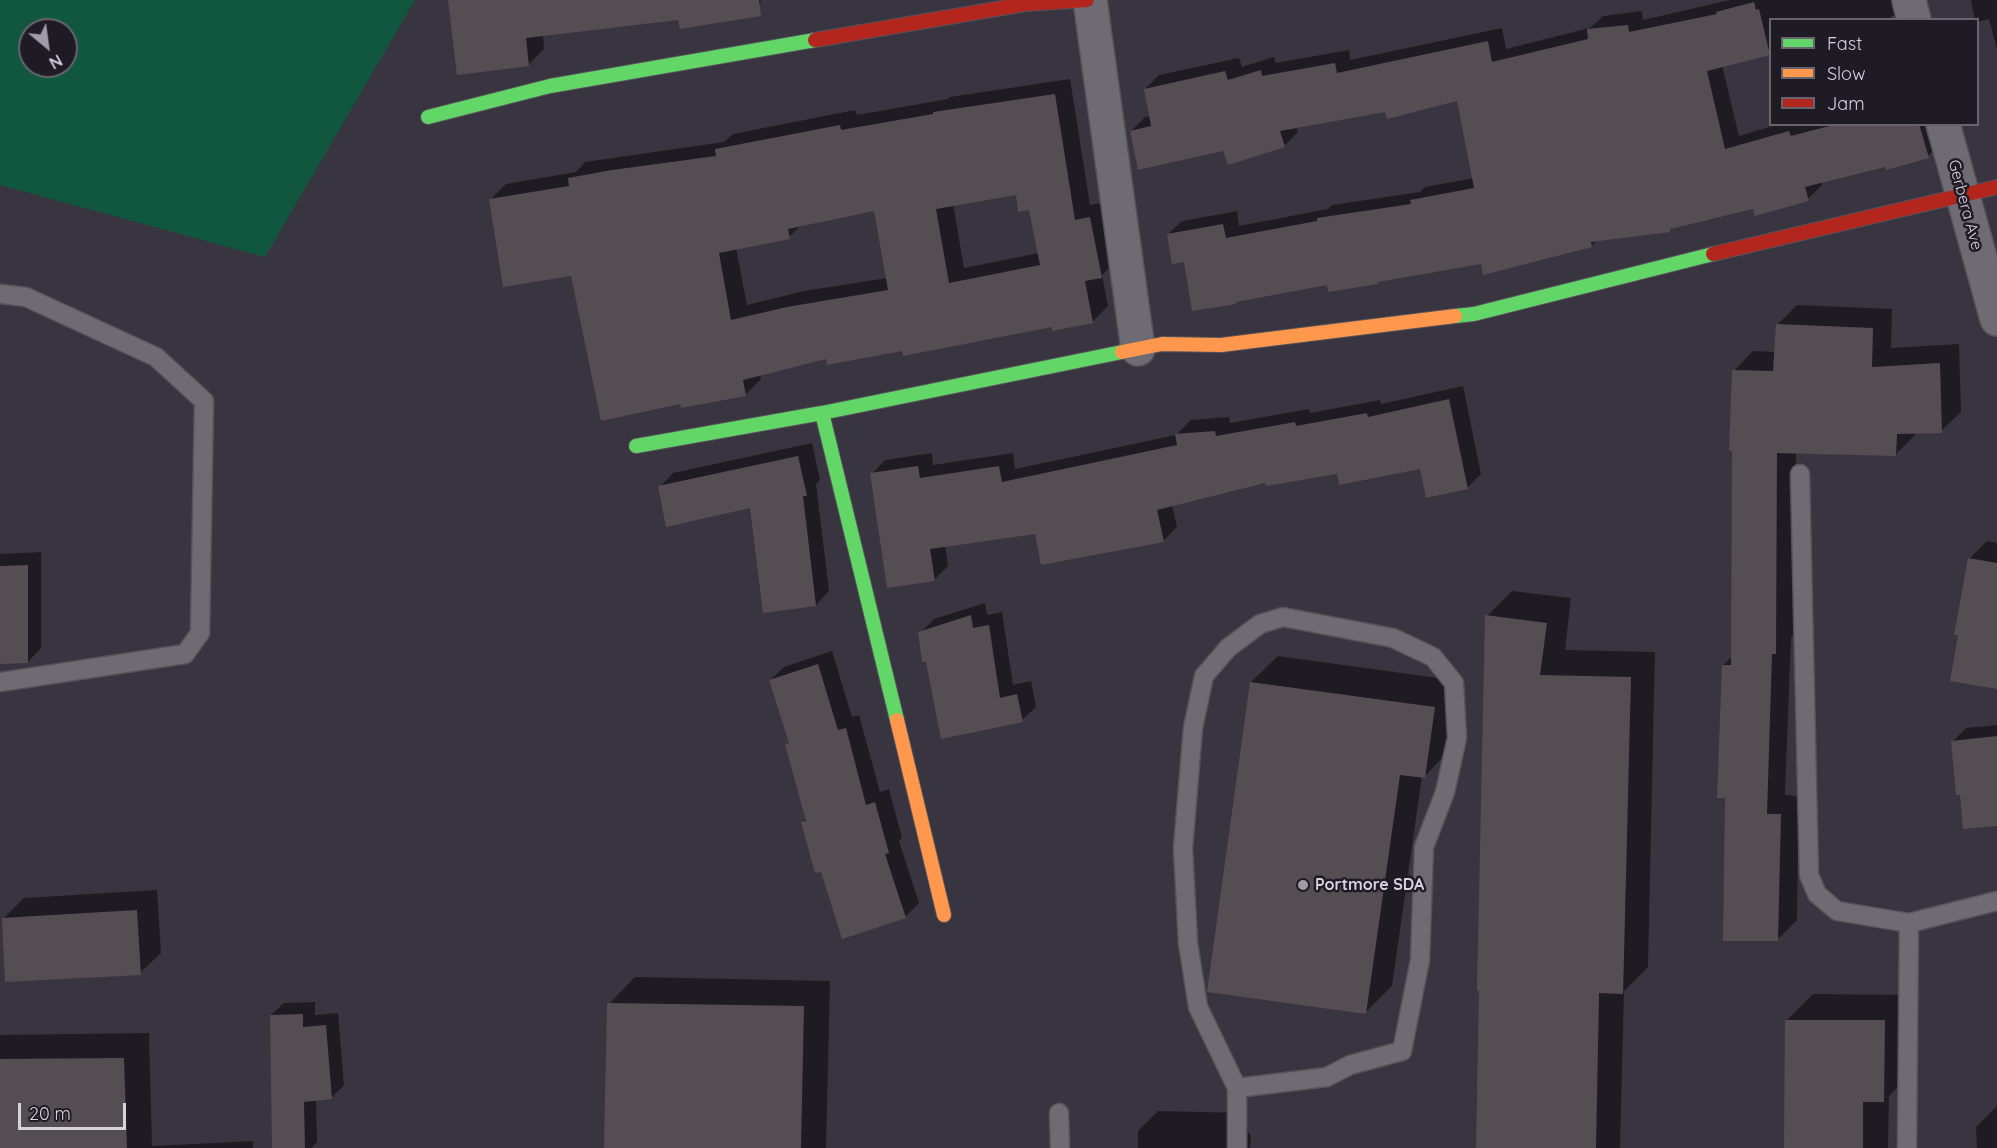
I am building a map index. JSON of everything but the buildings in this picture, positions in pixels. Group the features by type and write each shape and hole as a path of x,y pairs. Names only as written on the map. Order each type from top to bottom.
{"street":[{"path":"428,117 550,86 1025,4 1089,0 1138,349"},
{"path":"1909,0 1914,18"},
{"name":"Gerbera Ave","path":"1944,126 1997,319"},
{"path":"636,446 822,412 1162,344 1221,345 1474,314 1774,238 1997,187"},
{"path":"822,412 944,915"}],"lane":[{"path":"0,294 26,297 156,357 204,401 200,633 185,654 0,682"},
{"path":"1800,474 1809,875 1817,894 1837,910 1909,923 1997,901"},
{"path":"1237,1088 1327,1077 1350,1065 1402,1052 1420,960 1425,847 1445,792 1457,738 1454,683 1433,657 1393,638 1283,617 1260,624 1228,648 1204,676 1193,728 1183,848 1188,943 1198,1007 1237,1088 1237,1148"},
{"path":"1907,1148 1909,923"},
{"path":"1059,1113 1060,1148"}],"green space":[{"path":"0,0 415,0 265,257 0,185"}],"traffic: fast":[{"path":"428,117 550,86 815,40"},
{"path":"1455,316 1474,314 1713,254"},
{"path":"636,446 822,413 1122,352"},
{"path":"822,413 897,720"}],"traffic: slow":[{"path":"1122,352 1162,344 1221,345 1455,316"},
{"path":"897,720 944,915"}],"traffic: jam":[{"path":"815,40 1025,4 1087,0"},
{"path":"1713,254 1997,187"}],"place":[{"name":"Portmore SDA","path":"1303,885"}]}
